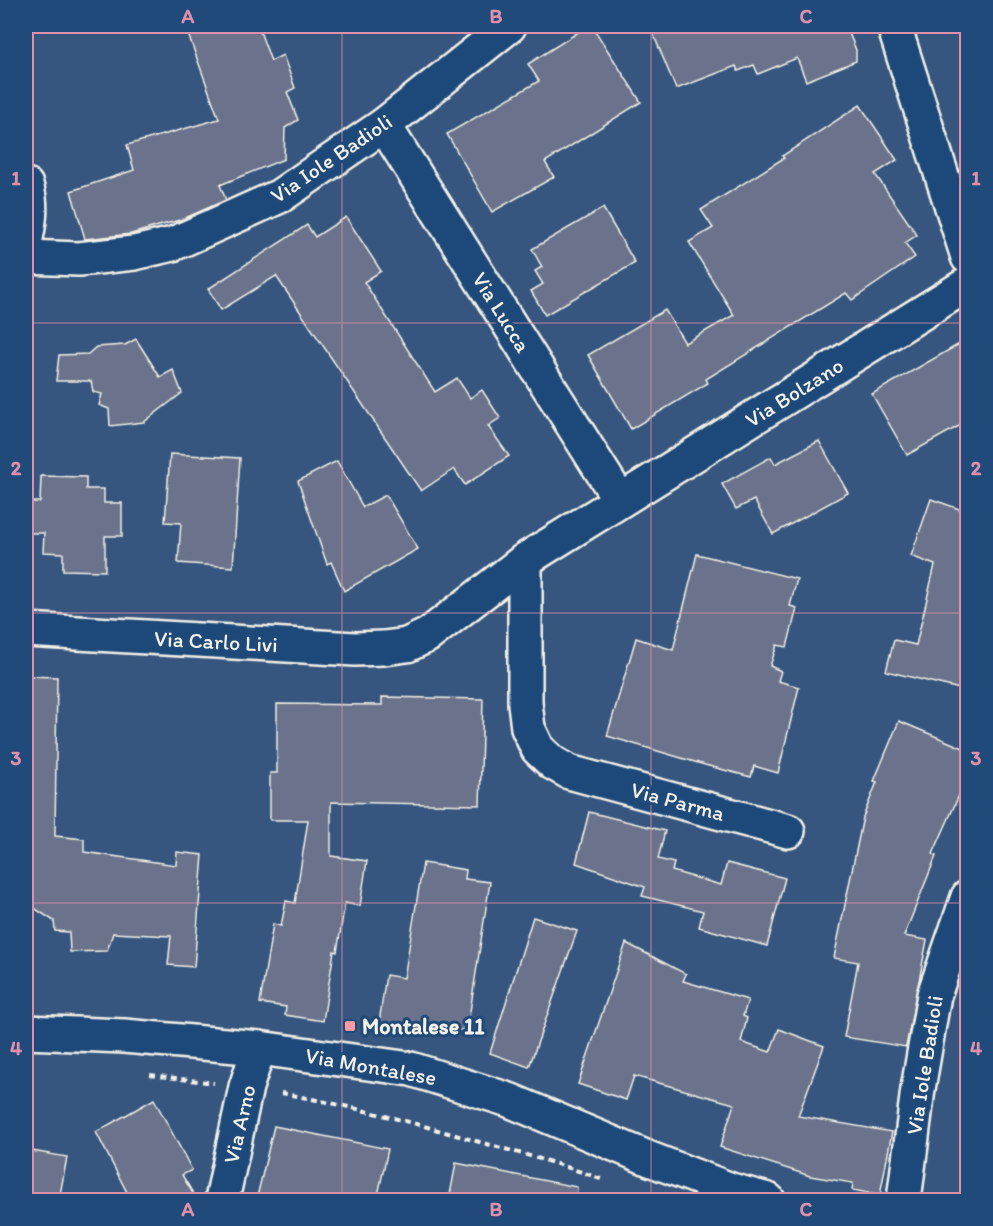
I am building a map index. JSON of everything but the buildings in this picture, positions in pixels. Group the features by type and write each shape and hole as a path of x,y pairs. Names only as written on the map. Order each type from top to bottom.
{"street":[{"name":"Via Iole Badioli","path":"26,257 80,259 134,254 172,244 280,196 384,125 509,26"},
{"path":"894,26 960,202 968,257"},
{"name":"Via Lucca","path":"384,125 620,500"},
{"path":"26,185 30,218 26,238"},
{"name":"Via Bolzano","path":"407,645 428,635 525,560 968,284"},
{"name":"Via Parma","path":"525,560 525,704 528,728 538,749 553,763 568,772 788,831"},
{"name":"Via Carlo Livi","path":"26,630 355,648 407,645"},
{"name":"Via Iole Badioli","path":"904,1200 918,1089 934,995 968,897"},
{"name":"Via Montalese","path":"26,1032 124,1036 259,1048 411,1069 509,1100 721,1186 768,1200"},
{"name":"Via Arno","path":"222,1200 246,1087 259,1048"}],"path":[{"path":"141,1074 246,1087 328,1101 573,1168 606,1180"}],"place":[{"name":"Montalese 11","path":"350,1026"}]}
